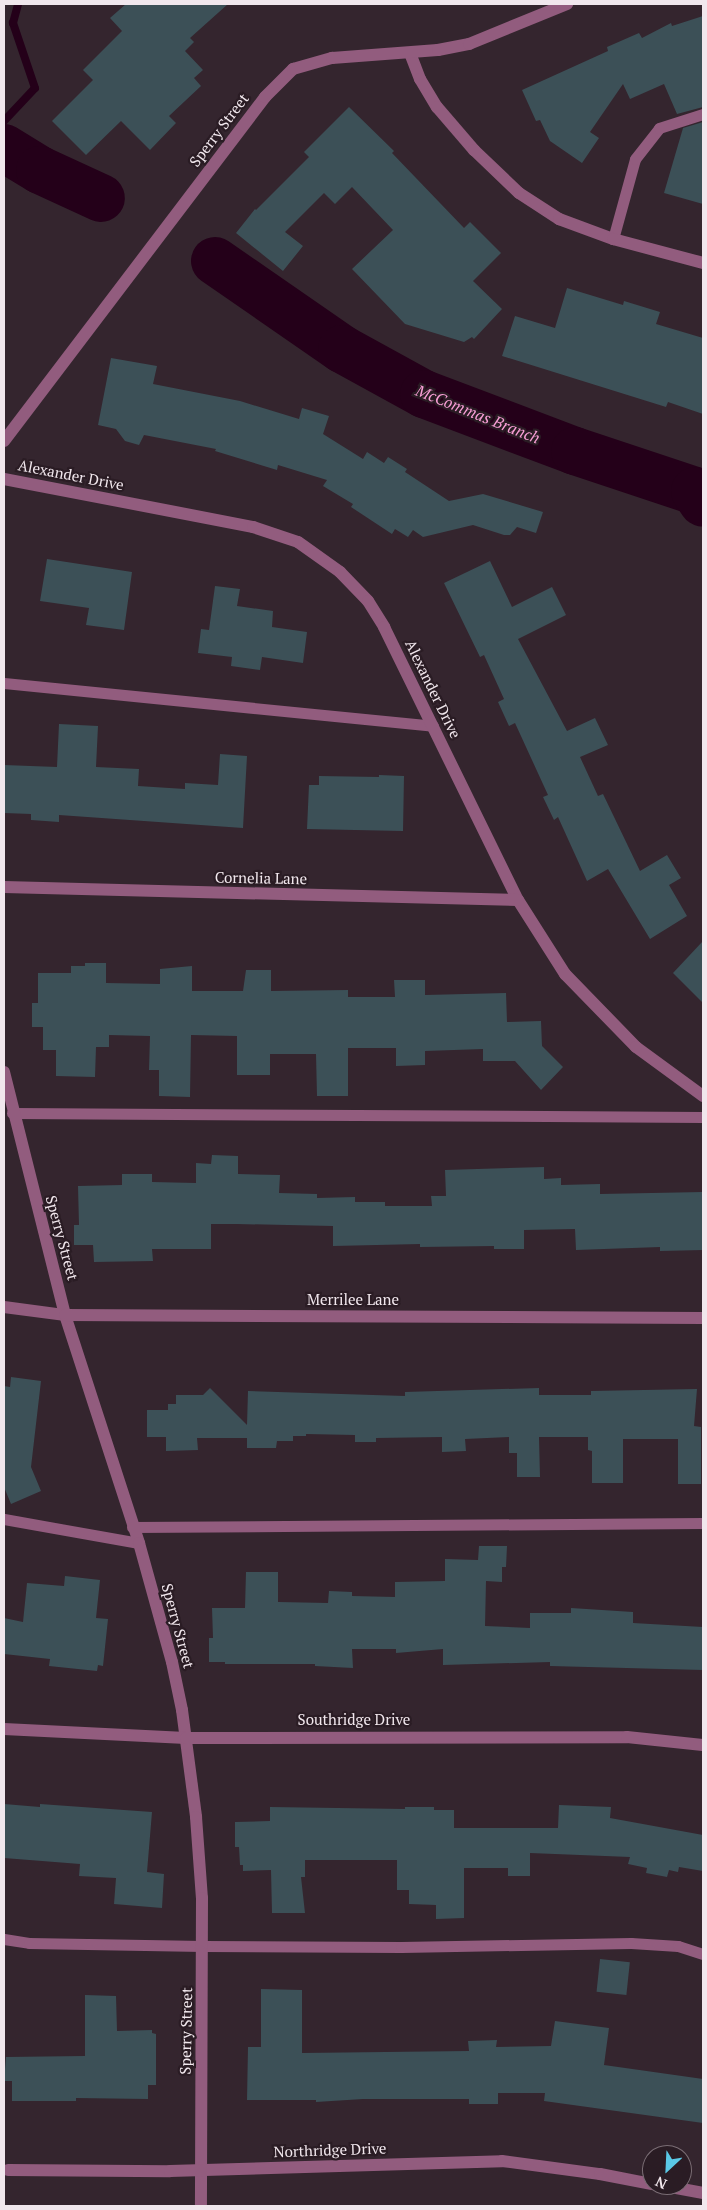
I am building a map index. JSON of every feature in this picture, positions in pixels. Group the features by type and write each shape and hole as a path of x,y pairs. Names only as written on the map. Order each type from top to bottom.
{"street":[{"name":"Sperry Street","path":"4,441 265,97 293,69 332,58 410,53 469,44 567,4"},
{"path":"410,53 420,79 437,107 474,150 519,193 559,219 613,239 703,263"},
{"name":"Alexander Drive","path":"4,478 253,527 298,542 340,572 368,601 384,628 518,900 565,974 636,1047 703,1096"},
{"name":"Cornelia Lane","path":"4,888 518,900"},
{"name":"Sperry Street","path":"4,1072 6,1095 65,1315 138,1542 172,1662 186,1738 196,1817 203,1946 201,2206"},
{"name":"Merrilee Lane","path":"4,1308 65,1315 703,1318"},
{"name":"Southridge Drive","path":"4,1729 186,1738 627,1737 703,1745"},
{"name":"Northridge Drive","path":"6,2170 201,2170 502,2161 600,2174 642,2182"}],"lane":[{"path":"613,239 635,159 659,128 703,114"},
{"path":"4,683 433,726"},
{"path":"12,1112 703,1117"},
{"path":"4,1519 138,1542"},
{"path":"132,1527 703,1522"},
{"path":"4,1939 29,1943 203,1946 401,1947 631,1943 678,1946 703,1954"}],"building":[{"path":"126,4 228,4 190,38 194,42 185,51 203,70 194,78 201,86 169,116 176,123 150,150 121,121 86,155 52,121 93,80 83,70 122,31 110,18"},
{"path":"703,16 703,107 677,114 664,84 630,99 623,84 590,132 599,138 582,163 550,141 540,120 536,121 522,90 608,51 607,47 639,33 642,38 671,23 672,26"},
{"path":"349,107 394,151 392,153 464,228 470,222 501,253 473,281 502,309 474,339 472,337 464,342 405,324 352,269 393,230 352,187 335,204 324,193 285,232 303,246 283,271 236,233 255,209 309,157 304,152"},
{"path":"703,122 703,204 664,193 683,128"},
{"path":"567,288 623,305 624,301 660,312 656,324 703,338 703,414 668,402 666,407 502,356 515,316 555,328"},
{"path":"111,358 157,366 153,384 240,401 299,419 302,408 329,416 323,434 363,459 367,452 384,463 388,457 407,469 405,472 449,501 483,494 543,512 536,533 517,527 510,535 504,535 473,525 423,537 413,530 408,537 395,529 392,534 351,507 353,504 323,486 327,480 278,465 277,470 215,451 216,449 144,435 139,445 125,441 116,429 98,425"},
{"path":"47,559 132,572 124,630 86,625 89,608 40,601"},
{"path":"490,561 512,607 552,587 566,615 518,639 567,731 595,718 608,745 580,757 598,796 603,794 640,871 667,855 681,878 669,885 687,916 650,939 608,869 587,881 558,817 554,820 543,797 548,795 515,723 509,726 498,702 504,699 484,655 480,657 444,583"},
{"path":"215,586 240,589 237,606 273,611 272,627 307,632 303,663 262,657 260,670 231,666 232,657 198,653 201,629 209,630"},
{"path":"59,724 98,726 96,767 139,769 138,786 185,789 185,783 218,785 220,754 247,756 243,828 59,815 59,822 31,820 31,814 4,813 4,765 57,767"},
{"path":"379,775 404,776 403,831 307,829 309,785 319,785 319,776 379,777"},
{"path":"703,941 703,1003 673,973"},
{"path":"85,963 106,963 106,983 160,984 160,969 192,966 192,991 243,991 246,970 271,970 271,991 348,990 348,997 395,997 394,980 425,980 425,995 506,993 507,1022 541,1021 542,1046 563,1067 541,1090 515,1061 483,1061 483,1049 425,1051 425,1065 396,1066 396,1048 348,1048 348,1096 317,1096 316,1054 270,1054 270,1075 237,1075 237,1036 191,1035 190,1097 159,1096 159,1070 149,1070 150,1036 109,1035 109,1047 96,1047 95,1077 56,1076 56,1050 43,1050 43,1027 32,1027 32,1003 38,1003 38,973 71,973 71,966 85,966"},
{"path":"212,1155 238,1156 238,1174 280,1175 279,1193 317,1194 317,1198 355,1197 355,1202 385,1202 385,1206 432,1206 431,1196 446,1196 445,1170 544,1167 544,1179 561,1178 561,1185 600,1184 600,1194 703,1192 703,1250 660,1251 660,1247 576,1250 575,1229 524,1230 524,1249 494,1249 494,1246 420,1247 420,1244 333,1246 333,1226 237,1224 211,1224 211,1249 152,1249 153,1261 94,1262 93,1245 74,1245 74,1225 79,1225 78,1186 122,1185 122,1174 152,1174 152,1182 196,1183 196,1163 211,1164"},
{"path":"11,1377 41,1381 31,1467 41,1491 11,1504 4,1487 4,1386 10,1387"},
{"path":"210,1388 247,1425 248,1391 405,1396 405,1392 539,1388 539,1395 591,1395 591,1391 697,1389 694,1426 701,1427 701,1484 678,1484 678,1439 623,1439 623,1483 592,1483 592,1451 588,1450 588,1437 539,1437 540,1477 517,1477 517,1453 509,1453 509,1437 465,1439 466,1451 442,1452 442,1437 376,1438 376,1442 355,1442 355,1435 306,1434 306,1436 293,1436 293,1441 277,1441 276,1448 247,1448 247,1438 197,1438 198,1450 166,1451 166,1437 147,1437 147,1410 168,1410 168,1404 176,1404 176,1395 203,1395"},
{"path":"479,1546 507,1546 506,1567 502,1567 502,1582 486,1581 485,1626 530,1628 530,1613 571,1613 571,1608 633,1612 633,1623 703,1627 703,1670 550,1666 550,1662 443,1665 443,1649 396,1653 396,1649 352,1649 353,1668 315,1666 315,1664 225,1664 225,1662 209,1662 209,1638 213,1638 212,1608 245,1608 246,1572 278,1572 278,1602 328,1603 329,1591 352,1592 352,1596 395,1597 395,1582 445,1581 445,1559 478,1560"},
{"path":"65,1576 100,1580 96,1618 108,1619 103,1666 98,1665 97,1671 49,1666 50,1659 4,1654 4,1618 23,1622 27,1583 64,1586"},
{"path":"4,1804 40,1807 40,1804 152,1812 147,1872 164,1874 162,1908 114,1904 116,1878 79,1876 80,1864 4,1858"},
{"path":"559,1805 611,1807 610,1818 703,1835 703,1871 679,1867 678,1872 669,1870 667,1877 646,1873 647,1868 628,1864 630,1857 530,1853 530,1876 508,1876 508,1868 464,1868 464,1918 436,1919 436,1905 409,1904 409,1890 397,1890 397,1860 305,1860 305,1877 301,1877 305,1913 272,1913 271,1870 243,1871 243,1865 240,1865 239,1847 235,1847 235,1822 270,1821 270,1807 405,1809 405,1807 434,1807 434,1810 454,1810 454,1828 558,1828"},
{"path":"600,1959 630,1962 626,1995 597,1992"},
{"path":"261,1989 302,1990 302,2053 469,2051 468,2041 497,2040 496,2047 551,2046 555,2021 609,2028 604,2065 703,2079 703,2123 544,2101 545,2093 498,2093 498,2104 469,2104 469,2099 363,2099 316,2102 316,2100 247,2100 248,2047 261,2047"},
{"path":"85,1995 116,1996 117,2031 152,2030 152,2033 156,2034 156,2085 148,2085 148,2099 76,2098 76,2101 12,2101 12,2081 4,2081 6,2057 85,2056"}],"waterway":[{"path":"4,121 35,88 13,23 18,4"},
{"name":"McCommas Branch","path":"4,148 40,170 101,198"},
{"name":"McCommas Branch","path":"215,261 342,349 424,394 575,451 695,491 703,503"}]}
